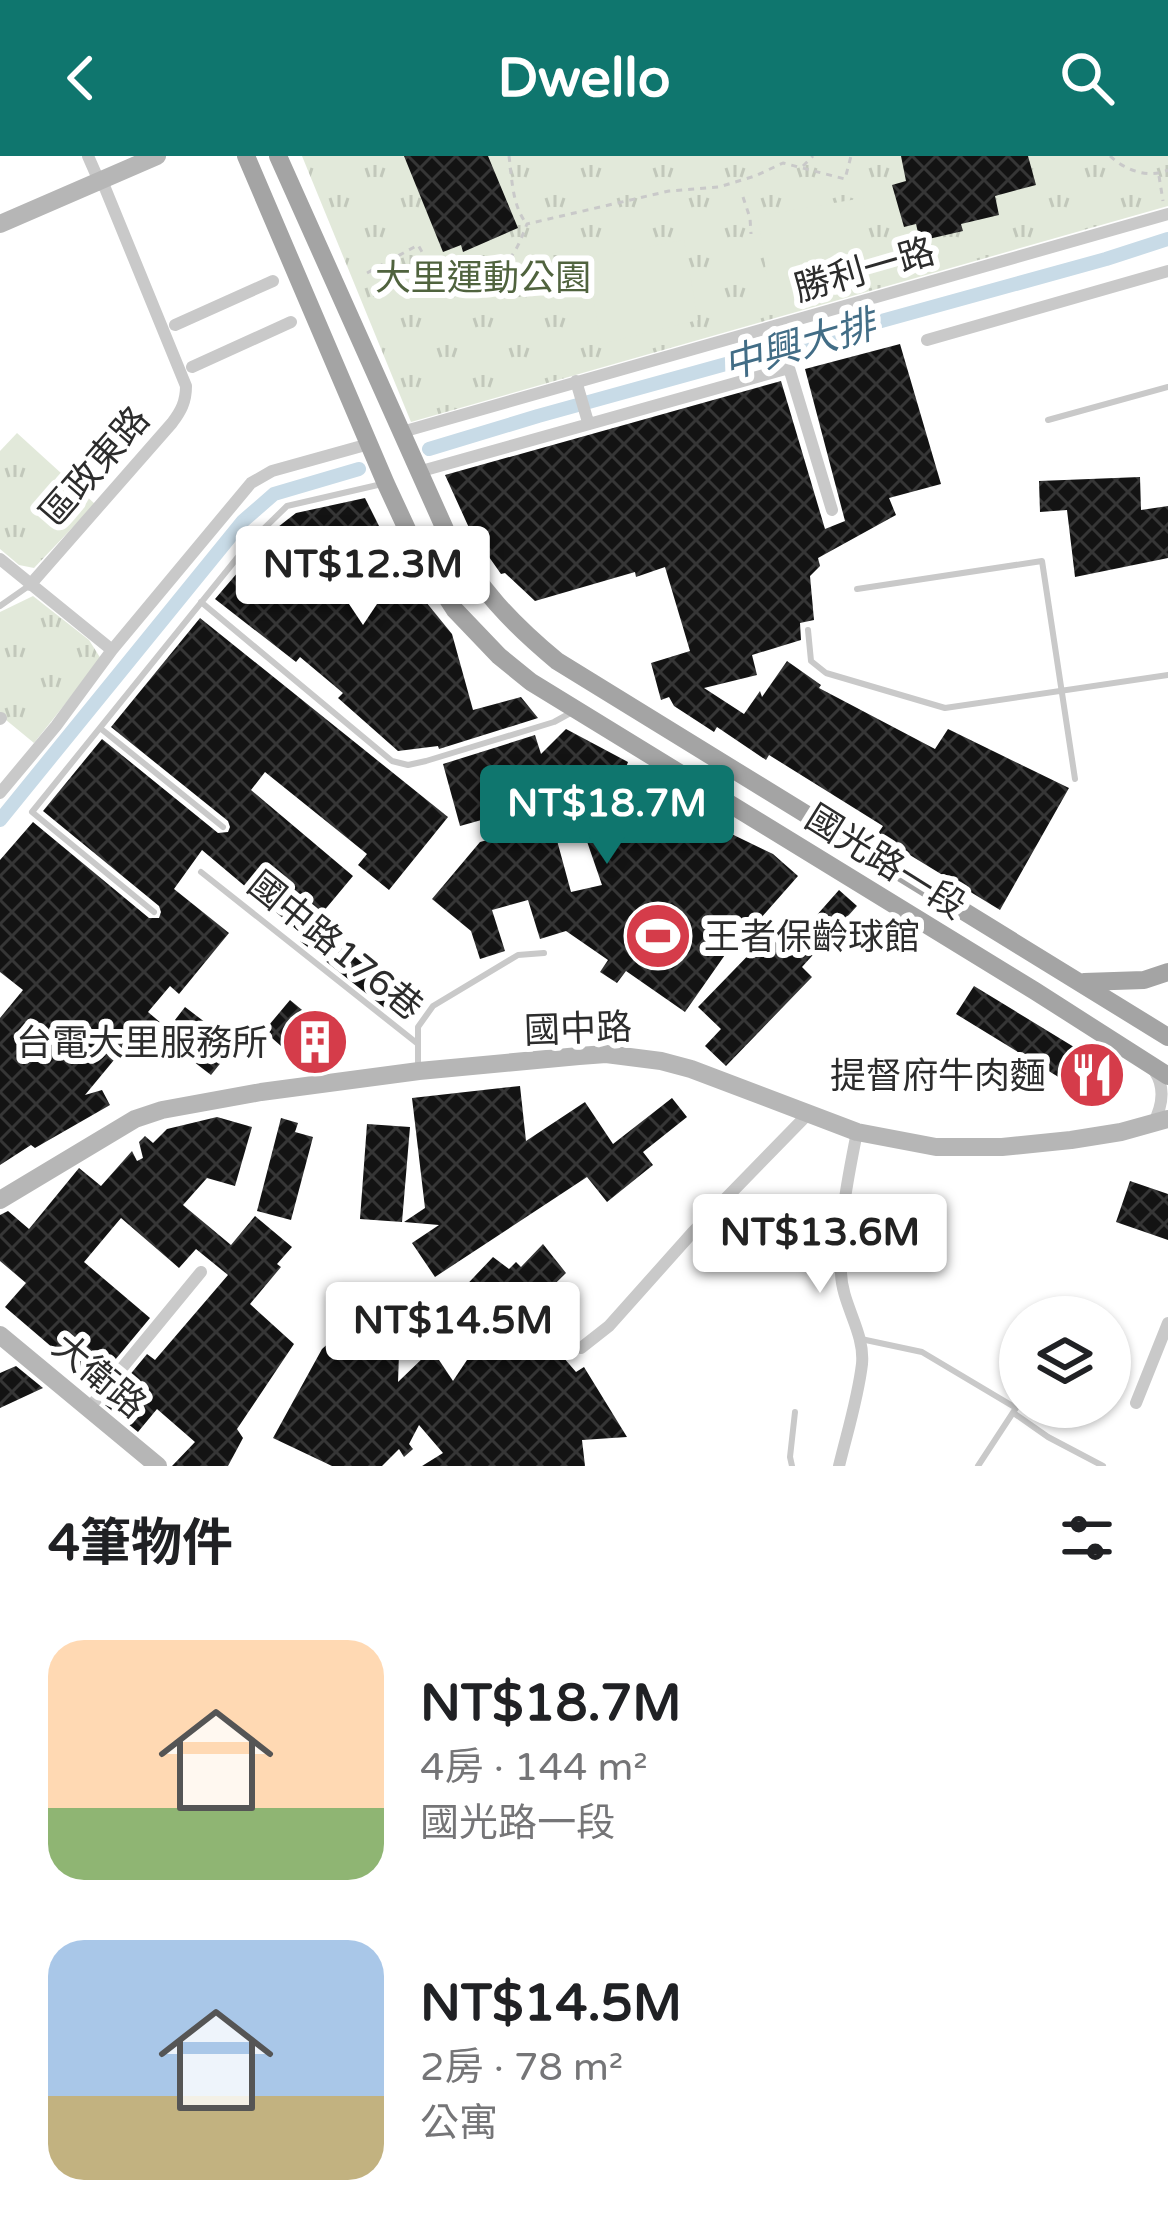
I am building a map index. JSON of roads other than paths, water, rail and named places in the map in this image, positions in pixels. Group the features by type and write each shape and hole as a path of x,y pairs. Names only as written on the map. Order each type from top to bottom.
{"main road":[{"name":"國光路一段","path":"247,156 418,553 455,610 499,656 575,710 1160,1071"},
{"name":"國光路一段","path":"278,156 448,536 470,573 506,616 557,661 1168,1037"},
{"path":"1078,982 1144,980 1168,972"}],"street":[{"path":"88,156 99,182"},
{"path":"0,224 157,156"},
{"name":"區政東路","path":"30,585 135,468 185,403 186,386 179,368 99,182"},
{"name":"勝利一路","path":"402,432 1166,207"},
{"path":"927,340 1168,271"},
{"path":"175,325 273,281"},
{"path":"192,367 291,322"},
{"path":"418,472 789,368 832,510"},
{"path":"576,381 588,422"},
{"path":"0,793 251,482 272,471 369,444"},
{"path":"0,559 112,650"},
{"name":"國中路","path":"0,1200 148,1114 261,1092 418,1071 606,1054 691,1069 856,1132 936,1147 1071,1140 1160,1121"},
{"path":"1160,1071 1160,1121"},
{"path":"581,1348 609,1326 809,1112"},
{"path":"839,1466 862,1362 861,1339 844,1296 841,1274 842,1228 856,1132"},
{"path":"90,1407 201,1273"},
{"path":"1136,1402 1168,1322"},
{"name":"大衛路","path":"0,1335 158,1466"}],"lane":[{"path":"1048,420 1168,387"},
{"path":"154,912 32,812 250,542 287,506 386,484"},
{"path":"857,589 1042,561 1075,779"},
{"path":"0,605 30,585"},
{"path":"200,602 392,760 408,765 554,722 575,710"},
{"path":"808,630 811,661 826,673 945,708 1168,676"},
{"path":"100,728 223,827"},
{"name":"國中路176巷","path":"201,872 418,1045 418,1071"},
{"path":"418,1045 418,1027 433,1006 518,955 544,953"},
{"path":"861,1339 922,1352 999,1396"},
{"path":"793,1466 795,1412"},
{"path":"978,1466 1005,1428"},
{"path":"1035,1428 1103,1466"}],"waterway":[{"name":"中興大排","path":"429,449 1168,239"},
{"name":"中興大排","path":"0,820 243,521 274,494 359,469"}],"place":[{"name":"王者保齡球館","path":"658,936"},
{"name":"台電大里服務所","path":"315,1042"},
{"name":"提督府牛肉麵","path":"1092,1075"}],"park label":[{"name":"大里運動公園","path":"483,277"}]}
